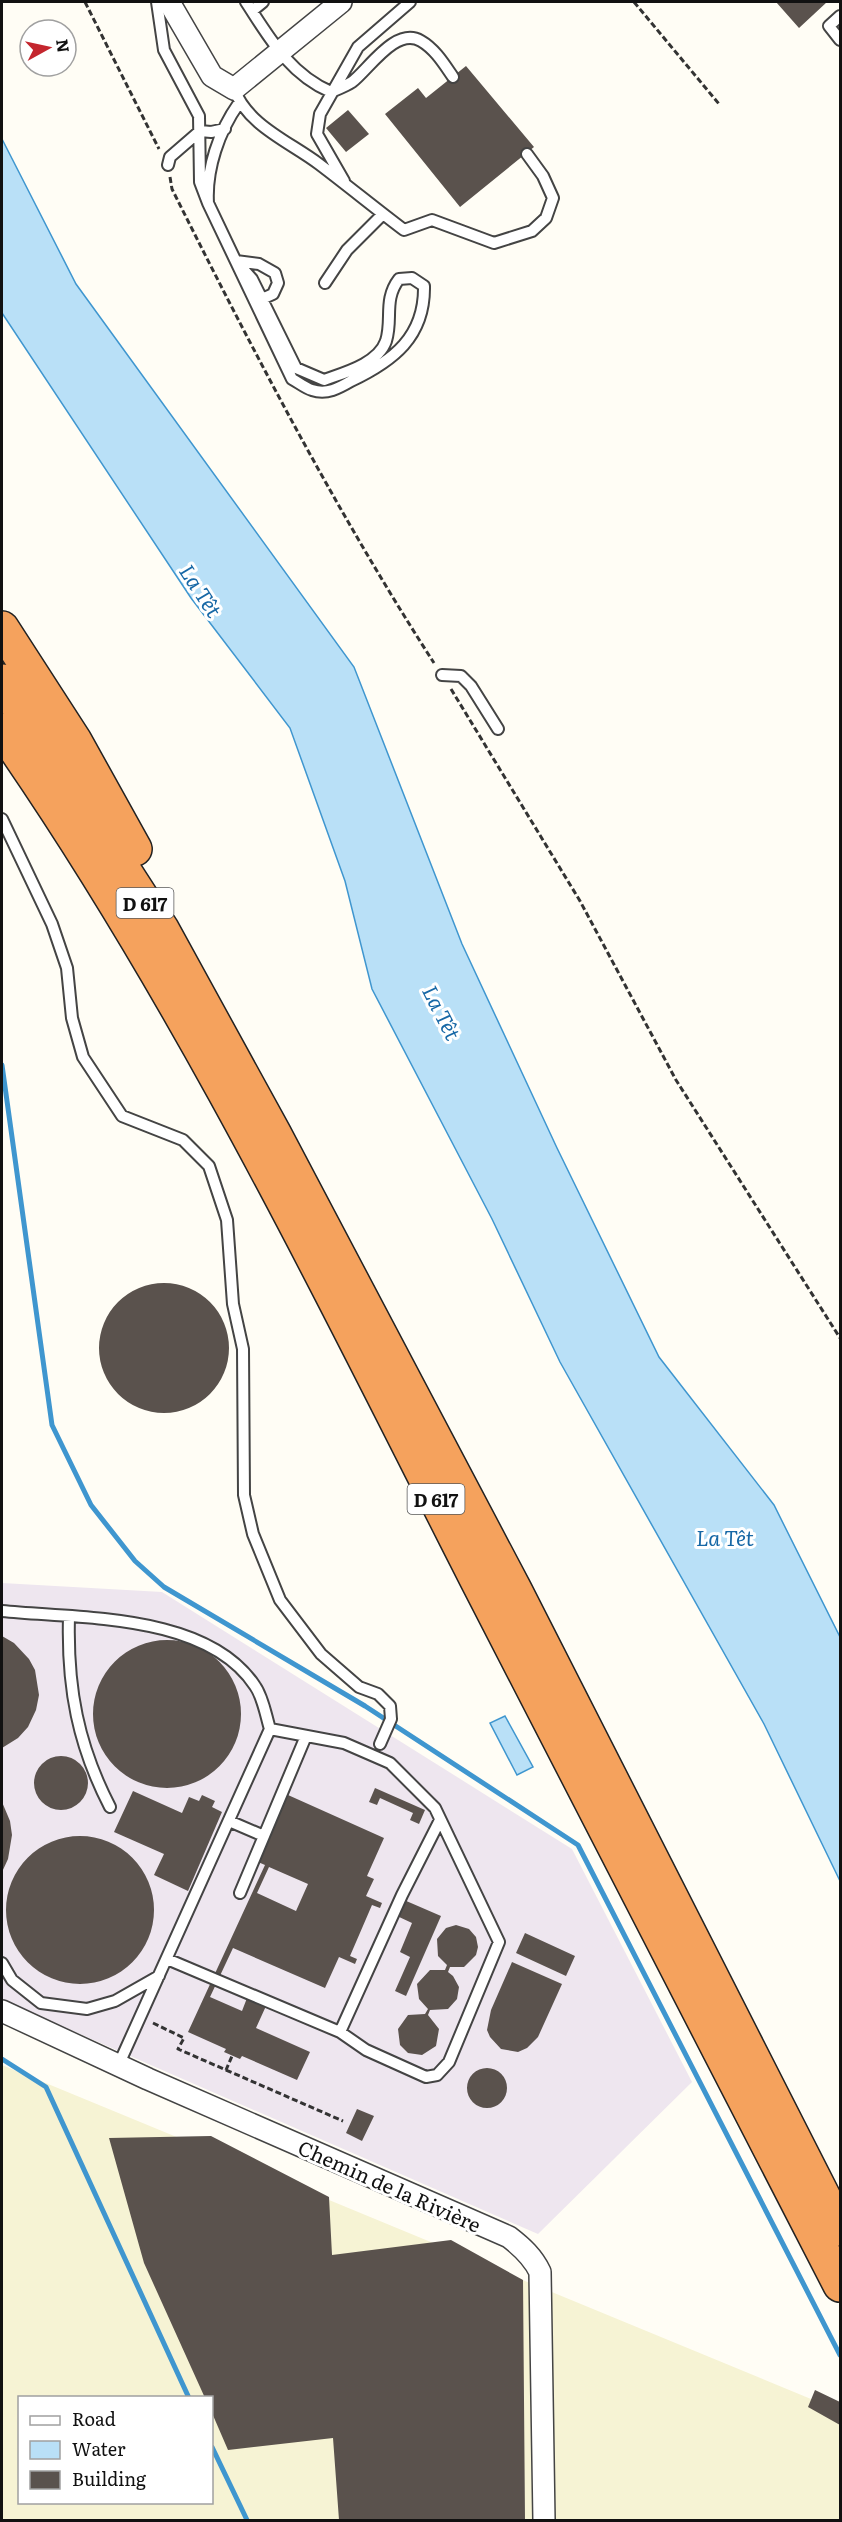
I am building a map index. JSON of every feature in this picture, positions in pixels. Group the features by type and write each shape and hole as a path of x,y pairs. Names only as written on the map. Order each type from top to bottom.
{"highway":[{"path":"2,628 75,741 159,893 274,1133"},
{"name":"D 617","path":"2,681 162,929 274,1133 515,1590 840,2229"},
{"name":"D 617","path":"2,730 132,931 197,1044 375,1380 840,2285"}],"street":[{"path":"169,2 212,76 237,96 278,52 341,2"},
{"name":"Chemin de la Rivière","path":"2,2011 118,2066 509,2237 534,2260 540,2272 544,2520"}],"lane":[{"path":"157,2 164,50 199,116 200,182 208,203 292,379 313,391 331,392 393,358 406,343 424,304 424,286 412,278 399,279 391,290 386,342 372,358 353,369 324,380 296,368 252,279 236,261"},
{"path":"263,2 249,6 278,52 316,86 331,92 351,82 400,39 419,39 433,51 453,77"},
{"path":"347,186 316,134 320,114 358,47 410,2"},
{"path":"840,16 830,26 840,40"},
{"path":"208,203 206,180 237,96 271,133 318,162 404,230 432,220 494,243 532,231 546,218 553,198 543,176 526,154"},
{"path":"168,165 170,157 200,131 211,132 225,129"},
{"path":"325,283 347,250 383,214"},
{"path":"236,261 259,264 275,273 278,283 273,294 262,299"},
{"path":"442,675 461,676 471,686 498,729"},
{"path":"2,819 52,924 67,968 72,1018 83,1057 122,1116 183,1140 209,1166 227,1220 233,1304 243,1349 244,1495 253,1534 280,1600 321,1654 359,1687 378,1694 390,1706 389,1723 380,1744"},
{"path":"2,1611 154,1625 196,1638 223,1653 256,1686 270,1729 118,2066"},
{"path":"69,1617 68,1653 75,1720 98,1784 110,1808"},
{"path":"167,1959 340,2032 366,2050 426,2077 437,2075 449,2062 499,1942 435,1808 390,1763 344,1743 270,1729"},
{"path":"240,1893 306,1736"},
{"path":"340,2032 402,1895 440,1820"},
{"path":"229,1821 264,1836"},
{"path":"2,1963 12,1980 41,2003 87,2009 115,2001 159,1976"}],"path":[{"path":"85,2 168,165 172,189 255,356 360,545 580,902 676,1080 840,1338"},
{"path":"634,2 719,104"},
{"path":"141,2017 184,2038 178,2049 343,2121"},
{"path":"226,2070 232,2056"}],"shaded area":[{"path":"2,1583 162,1592 572,1849 692,2082 538,2234 2,2000"},
{"path":"2,2065 840,2411 840,2520 2,2520"}],"water":[{"name":"La Têt","path":"2,139 76,284 354,667 462,944 557,1148 659,1357 774,1505 840,1637 840,1881 764,1724 560,1362 492,1219 372,989 345,881 290,728 191,598 2,313"},
{"path":"505,1716 533,1767 517,1775 490,1723"}],"building":[{"path":"776,2 827,2 799,28"},
{"path":"466,66 534,147 460,207 385,114 418,88 426,98"},
{"path":"348,110 369,134 346,152 326,128"},
{"path":"164,1283 189,1288 210,1302 224,1323 229,1348 224,1373 210,1394 189,1408 164,1413 139,1408 118,1394 104,1373 99,1348 104,1323 118,1302 139,1288"},
{"path":"2,1636 14,1643 29,1659 35,1670 39,1695 36,1710 28,1727 18,1738 2,1748"},
{"path":"167,1640 181,1641 195,1646 208,1652 219,1662 229,1673 235,1686 240,1700 240,1728 235,1742 229,1755 219,1766 208,1776 195,1782 181,1787 167,1788 153,1787 139,1782 126,1776 115,1766 105,1755 99,1742 94,1728 93,1714 94,1700 99,1686 105,1673 115,1662 126,1652 139,1646 153,1641"},
{"path":"56,1756 66,1756 76,1760 84,1768 88,1783 84,1798 76,1806 66,1810 56,1810 46,1806 38,1798 34,1788 34,1778 38,1768 46,1760"},
{"path":"375,1788 425,1810 419,1824 410,1820 413,1813 380,1798 377,1805 369,1802"},
{"path":"133,1791 182,1813 189,1797 199,1801 202,1795 215,1801 212,1807 222,1812 188,1891 154,1875 164,1854 114,1832"},
{"path":"288,1795 384,1838 367,1876 374,1879 366,1896 382,1903 380,1908 372,1905 350,1956 357,1959 355,1964 339,1957 325,1988 233,1948 210,1997 242,2011 247,1998 266,2006 256,2028 310,2052 297,2080 242,2056 240,2059 224,2052 226,2049 188,2032 265,1865 258,1862","holes":["269,1867 308,1884 296,1911 257,1893"]},
{"path":"2,1802 10,1821 12,1835 8,1859 2,1872"},
{"path":"80,1836 94,1837 108,1842 121,1848 132,1858 142,1869 148,1882 153,1896 153,1924 148,1938 142,1951 132,1962 121,1972 108,1978 94,1983 80,1984 66,1983 52,1978 39,1972 28,1962 18,1951 12,1938 7,1924 6,1910 7,1896 12,1882 18,1869 28,1858 39,1848 52,1842 66,1837"},
{"path":"404,1900 441,1916 406,1996 395,1991 410,1957 400,1952 412,1923 397,1916"},
{"path":"456,1925 469,1929 476,1937 478,1947 476,1955 464,1967 450,1967 448,1972 459,1987 457,1999 448,2009 430,2010 428,2015 439,2029 436,2046 422,2055 408,2053 400,2045 398,2029 408,2015 425,2014 428,2009 419,1999 417,1984 430,1970 445,1970 447,1965 438,1956 437,1939 446,1928"},
{"path":"525,1933 575,1956 566,1976 516,1953"},
{"path":"512,1962 562,1984 538,2037 527,2048 518,2052 501,2049 487,2030 491,2010"},
{"path":"487,2068 501,2074 507,2088 501,2102 487,2108 473,2102 467,2088 473,2074"},
{"path":"357,2109 374,2116 362,2141 346,2133"},
{"path":"211,2136 329,2197 332,2255 451,2240 523,2280 525,2520 339,2520 333,2438 228,2450 213,2415 213,2396 204,2396 144,2263 109,2138"},
{"path":"815,2390 840,2402 840,2425 808,2407"}],"waterway":[{"path":"2,1065 52,1425 91,1505 135,1561 164,1587 365,1706 578,1845 840,2355"},
{"path":"2,2059 46,2087 188,2396"},
{"path":"213,2449 247,2520"}]}
